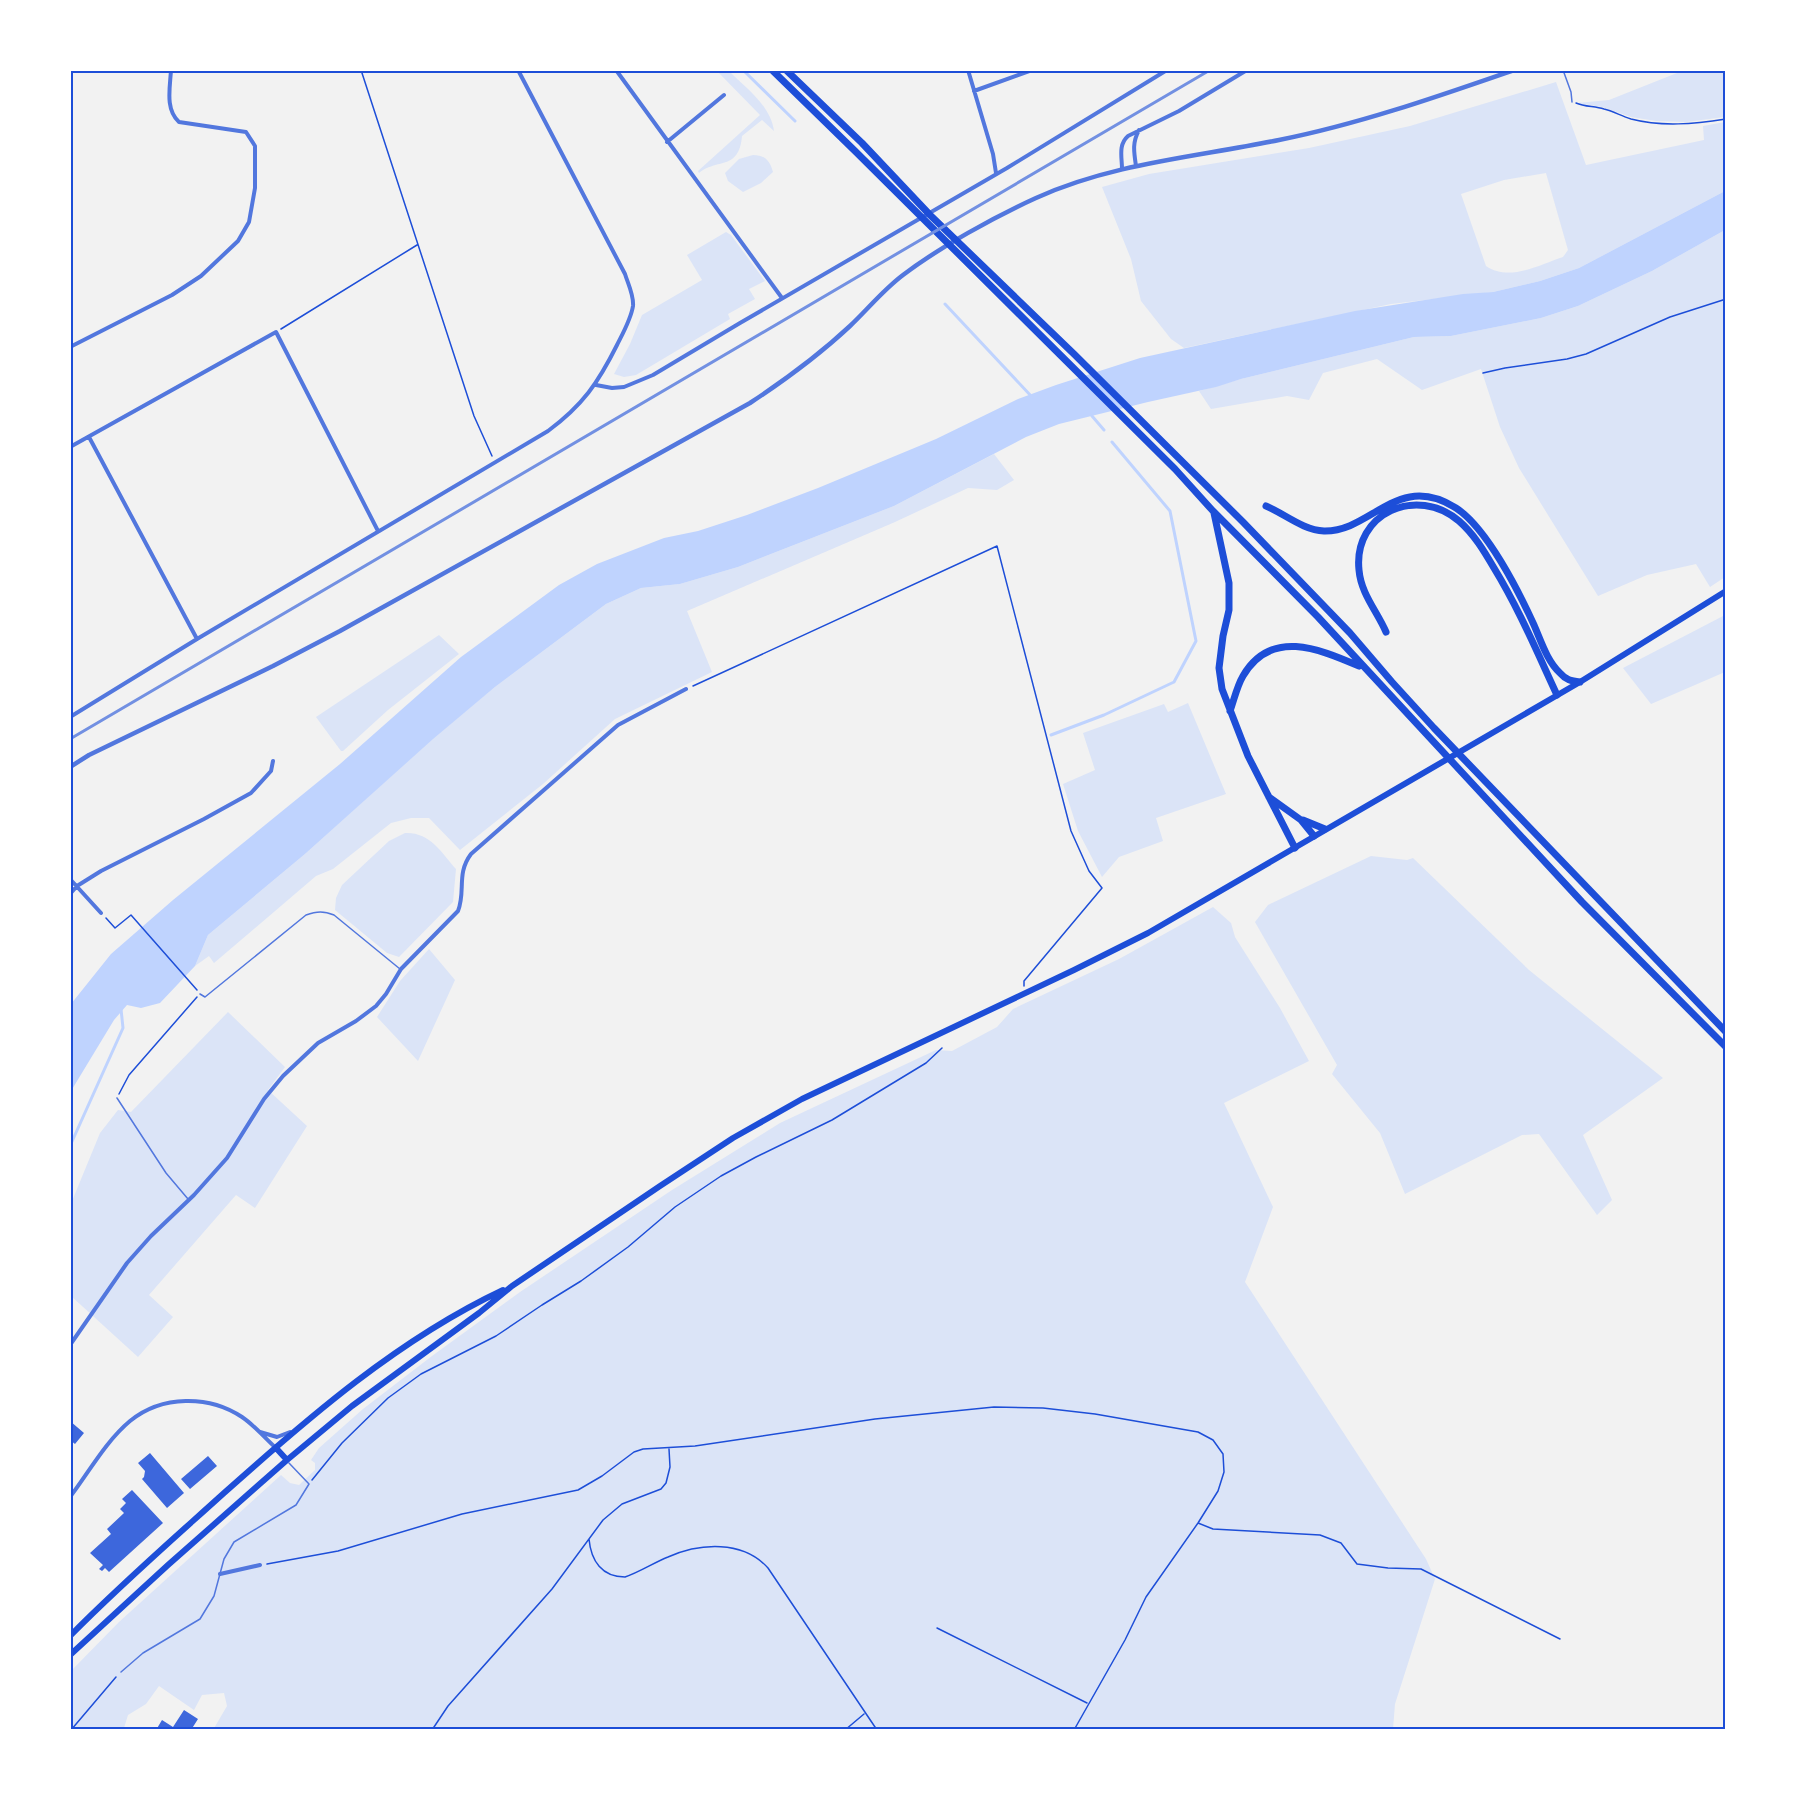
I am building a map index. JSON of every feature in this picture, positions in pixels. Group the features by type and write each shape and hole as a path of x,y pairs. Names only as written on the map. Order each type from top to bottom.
{"highway":[{"path":"772,70 1175,469 1213,511 1282,579 1582,902 1725,1047"},
{"path":"786,70 1182,461 1350,633 1434,728 1725,1032"},
{"path":"1266,506 1302,526 1324,531 1346,527 1389,503 1405,498 1429,498 1456,508 1469,519 1487,541 1528,613 1552,663 1562,676 1570,681 1580,682"},
{"path":"1386,632 1361,584 1358,558 1361,543 1370,525 1386,513 1404,506 1438,508 1459,520 1482,549 1513,599 1557,695"},
{"path":"1213,511 1229,583 1228,610 1219,668 1222,689 1266,795 1295,848"},
{"path":"1230,711 1243,677 1256,661 1272,649 1287,646 1308,647 1363,667"},
{"path":"1266,795 1301,820 1325,829"},
{"path":"1301,820 1314,836"}],"main road":[{"path":"70,1655 174,1559 352,1406 512,1286 717,1149 778,1112 879,1061 1148,933 1580,682 1725,591"},
{"path":"70,1636 131,1576 340,1394 405,1346 474,1304 512,1286"},
{"path":"276,1448 287,1460"}],"street":[{"path":"70,347 172,295 201,276 238,241 249,222 255,188 255,146 246,132 179,122 172,116 171,70"},
{"path":"70,717 495,462 563,419 596,385 624,332 633,306 633,296 625,274 518,70"},
{"path":"616,70 782,298"},
{"path":"968,70 993,154 996,173"},
{"path":"974,91 1032,70"},
{"path":"596,385 619,388 639,383 1167,70"},
{"path":"1122,169 1122,141 1139,130 1179,111 1246,70"},
{"path":"70,767 283,661 719,421 785,380 832,342 888,287 918,264 990,221 1035,198 1068,185 1122,169 1318,132 1402,108 1514,70"},
{"path":"667,142 724,95"},
{"path":"1136,166 1133,148 1134,139 1139,130"},
{"path":"70,447 276,332 378,531"},
{"path":"89,437 197,639"},
{"path":"70,1345 127,1263 227,1158 264,1099 290,1069 318,1043 356,1021 376,1006 401,969 458,911 462,902 462,869 471,854 618,725 686,689"},
{"path":"70,894 77,886 101,871 251,793 271,771 273,761"},
{"path":"70,879 101,913"},
{"path":"70,1497 124,1427 135,1418 156,1407 183,1401 227,1408 244,1418 276,1448"},
{"path":"258,1431 277,1437 302,1426"},
{"path":"220,1574 260,1565"}],"lane":[{"path":"1563,70 1572,102"},
{"path":"199,992 206,997 306,915 316,912 334,915 401,969"},
{"path":"117,1098 166,1173 189,1200"},
{"path":"121,1672 143,1653 200,1619 214,1596 224,1559 234,1542 296,1505 309,1484 287,1460"}],"path":[{"path":"361,70 474,416 495,462"},
{"path":"1572,102 1584,107 1602,108 1630,118 1655,123 1680,124 1725,119"},
{"path":"276,332 417,244"},
{"path":"1483,373 1586,354 1670,317 1725,298"},
{"path":"686,689 997,546 1071,831 1089,871 1102,888 1024,981 1024,993"},
{"path":"101,913 115,928 131,915 199,992 129,1075 117,1098"},
{"path":"309,1484 337,1448 388,1398 413,1380 433,1367 496,1336 581,1281 628,1247 675,1207 721,1176 832,1120 926,1063 942,1048"},
{"path":"260,1565 338,1551 462,1514 578,1490 602,1476 634,1452 643,1449 669,1449 875,1419 994,1407 1043,1408 1095,1414 1198,1432 1213,1440 1223,1454 1224,1472 1218,1491 1146,1598 1074,1730"},
{"path":"432,1730 448,1706 552,1589 612,1511 633,1499 661,1489 666,1483 670,1467 669,1449"},
{"path":"1198,1523 1213,1529 1320,1535 1341,1544 1357,1564 1421,1569 1560,1639"},
{"path":"589,1539 591,1556 596,1563 604,1572 618,1577 626,1577 666,1557 690,1550 729,1547 754,1555 768,1568 850,1689 864,1714 877,1730"},
{"path":"938,1628 1088,1704"},
{"path":"71,1730 121,1672"},
{"path":"844,1730 864,1714"}],"shaded area":[{"path":"717,71 729,71 757,98 768,113 774,131 762,120 742,136 737,154 732,159 699,173 698,171 760,115"},
{"path":"1682,71 1722,71 1725,77 1725,117 1686,122 1656,121 1577,103 1609,100"},
{"path":"1556,82 1586,165 1704,140 1703,126 1725,122 1725,191 1579,268 1540,281 1493,292 1391,304 1184,348 1171,339 1141,301 1131,259 1102,187 1149,174 1309,148 1410,126","holes":["1546,173 1568,250 1563,257 1534,268 1514,272 1495,271 1486,266 1461,194 1504,180"]},
{"path":"753,155 766,159 773,172 761,183 743,192 728,181 725,173 739,159"},
{"path":"1725,230 1725,577 1710,587 1696,564 1647,575 1598,596 1519,468 1500,427 1481,369 1422,390 1377,359 1323,373 1309,400 1287,396 1211,409 1199,391 1414,337 1451,336 1541,318 1578,306 1652,271"},
{"path":"726,232 731,235 765,281 749,289 755,299 728,314 730,319 636,375 624,377 614,374 642,315 702,280 687,255"},
{"path":"994,454 1014,480 997,490 968,488 895,522 687,611 712,672 615,719 543,784 460,850 429,818 411,818 391,823 333,869 316,876 214,963 209,956 195,966 208,935 305,854 433,738 495,687 606,604 641,588 680,584 738,567 894,506"},
{"path":"1725,615 1725,672 1651,704 1623,668"},
{"path":"439,635 459,654 388,710 341,751 316,717"},
{"path":"1188,703 1226,794 1156,818 1163,841 1119,857 1102,877 1078,831 1063,784 1095,770 1083,733 1164,704 1168,712"},
{"path":"405,833 428,839 456,869 453,902 399,957 387,953 335,910 336,898 342,885 389,841"},
{"path":"1371,856 1407,860 1413,858 1529,970 1663,1078 1583,1135 1612,1200 1597,1215 1539,1134 1522,1135 1405,1194 1380,1133 1332,1074 1337,1065 1255,922 1268,905"},
{"path":"1213,907 1231,923 1235,937 1280,1008 1309,1061 1224,1103 1273,1207 1245,1282 1426,1559 1435,1579 1395,1704 1393,1729 213,1730 227,1706 224,1693 202,1695 194,1710 159,1686 146,1704 128,1715 124,1728 126,1729 71,1730 70,1672 119,1622 281,1475 290,1483 299,1485 315,1470 315,1463 311,1460 319,1448 363,1409 520,1292 672,1190 780,1123 936,1050 952,1051 997,1027 1013,1009 1119,959"},
{"path":"429,949 455,980 418,1061 377,1017 400,981"},
{"path":"228,1012 285,1067 268,1090 307,1126 255,1208 236,1195 149,1295 173,1317 138,1357 71,1296 70,1206 100,1133 118,1110 131,1112"}],"water":[{"path":"1725,191 1725,230 1652,271 1578,306 1541,318 1451,336 1414,337 1059,424 1026,437 894,506 738,567 680,584 641,588 606,604 495,687 433,739 305,854 208,935 195,966 160,1003 141,1008 127,1005 114,1020 71,1091 71,1004 111,954 173,900 340,764 461,657 559,585 597,564 664,538 698,531 747,515 936,439 1018,399 1140,358 1355,311 1463,294 1493,292 1540,281 1579,268"}],"building":[{"path":"70,1421 84,1433 75,1444 70,1440"},
{"path":"150,1453 184,1493 167,1508 142,1479 145,1471 138,1463"},
{"path":"208,1456 217,1466 190,1489 181,1479"},
{"path":"132,1490 163,1523 109,1572 105,1568 102,1571 99,1569 103,1565 90,1553 111,1534 107,1529 124,1513 120,1509 126,1503 122,1499"},
{"path":"184,1710 198,1719 191,1730 156,1730 162,1720 173,1727"}],"waterway":[{"path":"743,70 795,121"},
{"path":"945,304 1032,397"},
{"path":"1092,416 1104,430"},
{"path":"1051,735 1104,715 1174,682 1196,641 1170,511 1112,442"},
{"path":"70,1146 123,1028 121,1009"}],"railway":[{"path":"70,739 1210,70"}]}
